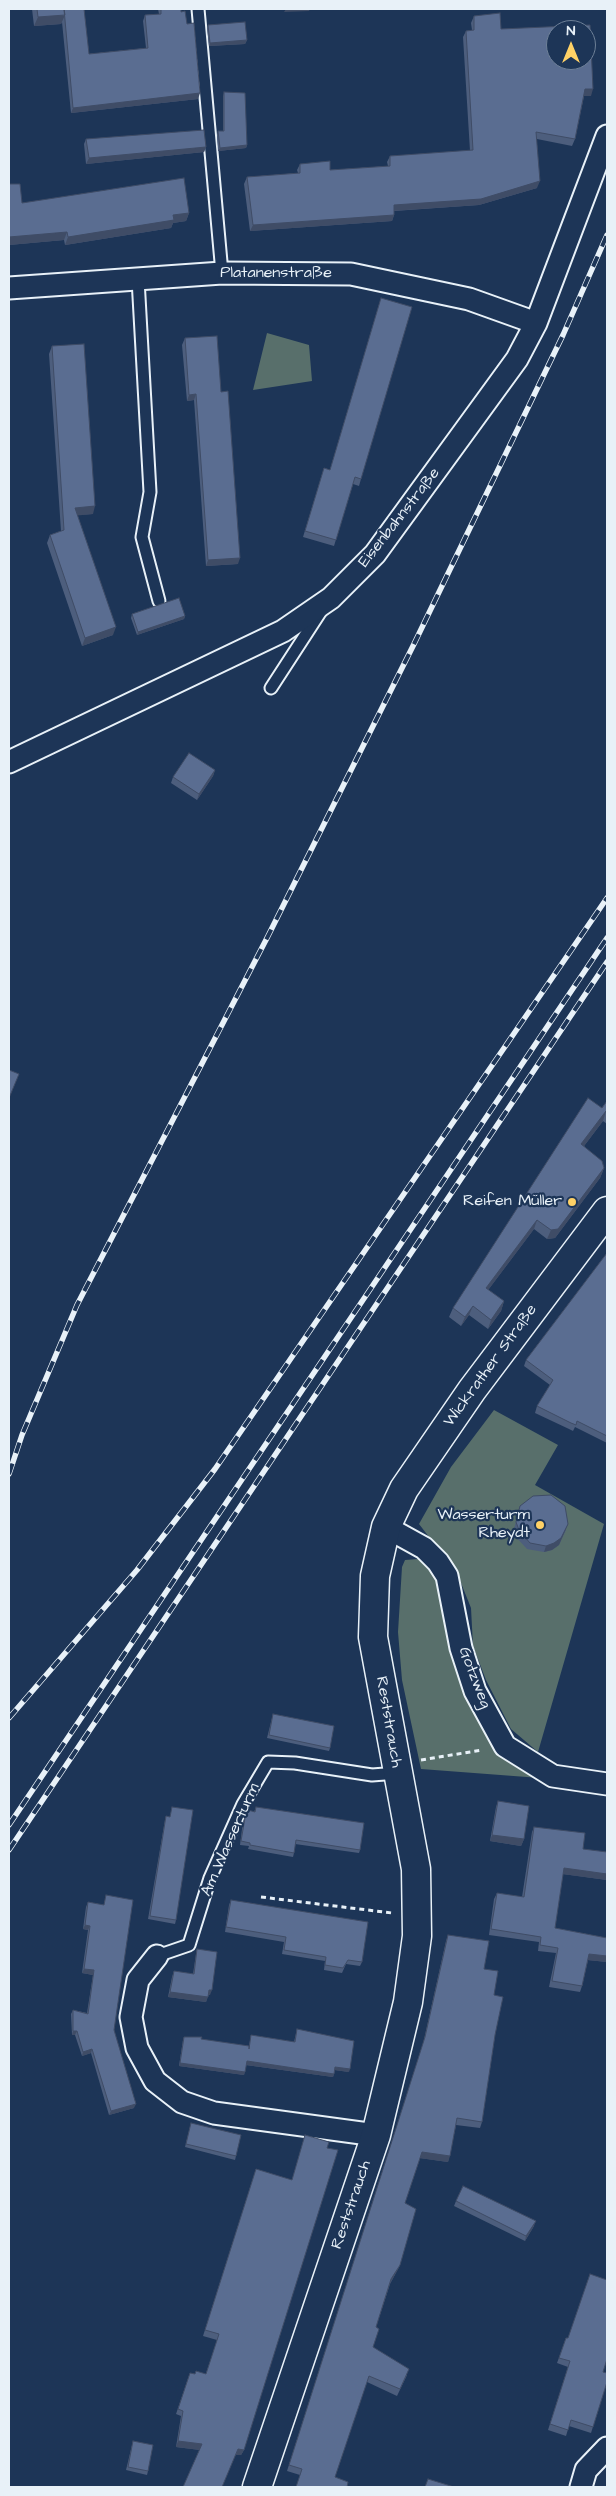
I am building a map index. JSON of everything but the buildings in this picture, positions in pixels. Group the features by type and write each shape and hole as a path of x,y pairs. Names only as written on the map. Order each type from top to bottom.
{"main road":[{"name":"Wickrather Straße","path":"386,1527 404,1489 472,1390 607,1211"},
{"name":"Reststrauch","path":"257,2487 376,2135 408,2002 418,1917 416,1869 373,1637 375,1576 386,1527"}],"street":[{"name":"Eisenbahnstraße","path":"9,762 283,631 331,598 374,554 441,466 517,359 536,323 607,136"},
{"name":"Platanenstraße","path":"9,288 222,273 351,274 469,299 536,323"},
{"name":"Gotzweg","path":"386,1527 424,1548 438,1562 447,1576 461,1648 475,1691 505,1746 553,1776 607,1784"},
{"name":"Am Wasserturm","path":"157,1956 138,1980 131,2018 137,2048 155,2081 182,2102 214,2113 376,2135"},
{"path":"581,2487 586,2470 607,2448"}],"lane":[{"path":"198,9 222,273"},
{"path":"138,279 150,492 142,537 159,601"},
{"path":"271,688 331,598"},
{"name":"Am Wasserturm","path":"157,1956 189,1945 210,1878 243,1804 268,1762 295,1763 372,1775 397,1769"}],"path":[{"path":"397,1769 505,1746"},
{"path":"261,1897 418,1917"}],"green space":[{"path":"267,333 309,345 312,381 253,390"},
{"path":"494,1410 558,1445 535,1485 604,1524 538,1752 511,1729 486,1680 473,1646 471,1608 457,1573 419,1524 451,1467"},
{"path":"418,1559 427,1564 442,1590 458,1674 473,1710 540,1778 421,1769 402,1680 398,1632 402,1567 405,1560"}],"railway":[{"path":"9,1474 22,1435 77,1305 268,936 414,644 563,335 607,235"},
{"path":"9,1718 137,1570 215,1469 607,898"},
{"path":"9,1825 607,938"},
{"path":"9,1850 607,962"}],"place":[{"name":"Reifen Müller","path":"572,1202"},
{"name":"Wasserturm Rheydt","path":"540,1525"}]}
